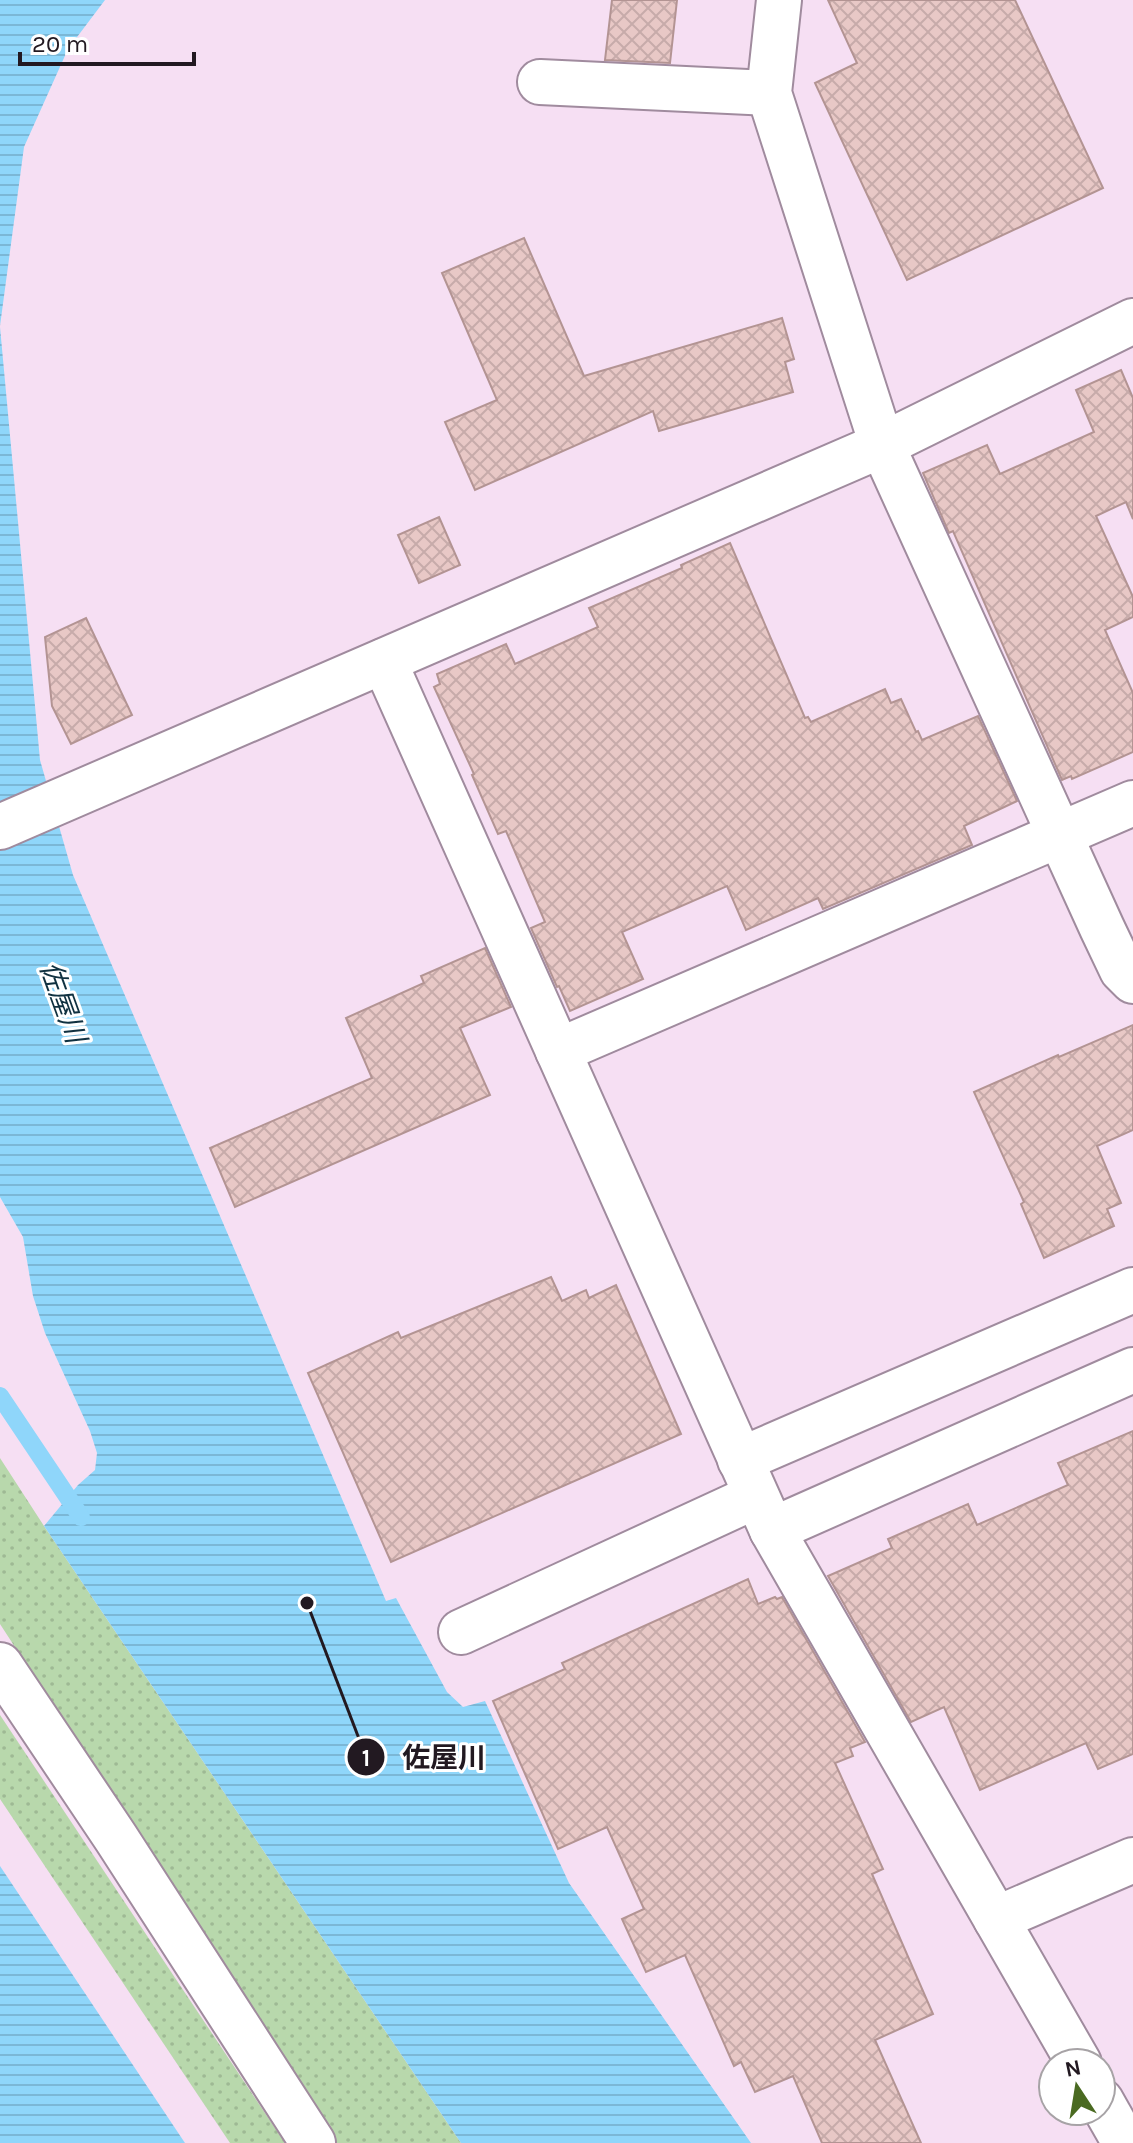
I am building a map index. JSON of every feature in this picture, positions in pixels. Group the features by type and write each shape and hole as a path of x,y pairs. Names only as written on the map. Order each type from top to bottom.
{"street":[{"path":"779,0 769,93 882,445 1122,970 1133,981"},
{"path":"540,82 769,93"},
{"path":"0,827 882,445 1133,321"},
{"path":"384,661 756,1495 1070,2047"},
{"path":"558,1051 1133,803"},
{"path":"461,1632 756,1495 1133,1290"},
{"path":"756,1495 1133,1370"},
{"path":"0,1665 313,2143"},
{"path":"996,1919 1133,1860"}],"green space":[{"path":"0,1458 461,2143 337,2143 0,1624"},
{"path":"0,1715 285,2143 230,2143 0,1799"}],"water":[{"path":"0,0 105,0 68,49 24,147 0,326"},
{"path":"0,327 40,760 73,875 386,1601 396,1598 447,1692 463,1707 485,1701 569,1883 751,2143 461,2143 44,1526 78,1485 95,1470 97,1453 45,1333 33,1296 23,1237 0,1197"},
{"path":"0,1866 185,2143 0,2143"}],"building":[{"path":"612,0 677,0 670,63 605,60"},
{"path":"828,0 1015,0 1103,188 907,280 815,83 857,63"},
{"path":"524,238 584,376 782,318 794,359 785,362 793,392 659,431 653,411 475,490 445,422 497,400 442,273"},
{"path":"1121,370 1133,398 1133,519 1126,502 1096,516 1133,597 1133,617 1105,630 1133,693 1133,752 1072,779 1071,776 1062,780 953,531 949,533 923,473 987,445 1000,474 1094,432 1076,390"},
{"path":"439,517 460,565 419,583 398,535"},
{"path":"730,543 805,718 808,717 811,722 885,689 891,703 901,699 922,740 978,716 1017,801 964,826 972,845 823,909 818,898 746,930 727,886 622,932 643,979 570,1011 531,928 545,922 506,831 498,834 472,775 434,687 440,684 437,674 506,644 515,664 598,627 589,608 682,568 681,565"},
{"path":"86,618 132,715 71,744 52,706 45,637"},
{"path":"485,948 511,1007 460,1028 490,1095 235,1207 210,1148 372,1078 346,1018 424,983 421,976"},
{"path":"1133,1025 1133,1130 1097,1146 1121,1203 1107,1209 1114,1226 1044,1258 1021,1204 1024,1202 974,1092"},
{"path":"551,1277 562,1301 586,1290 589,1298 616,1285 681,1434 391,1562 308,1373 398,1332 401,1338"},
{"path":"1133,1431 1133,1754 1098,1769 1086,1743 980,1790 944,1707 911,1722 828,1576 892,1548 888,1539 968,1504 977,1525 1068,1485 1058,1463"},
{"path":"748,1579 758,1604 782,1597 865,1742 850,1748 853,1756 835,1763 883,1869 872,1874 933,2014 875,2040 921,2143 822,2143 793,2076 755,2092 741,2062 734,2066 685,1955 646,1972 622,1919 644,1909 607,1827 558,1849 493,1701 565,1669 562,1663"}],"waterway":[{"path":"0,1396 81,1517"}],"place":[{"name":"佐屋川","path":"307,1603"}]}
